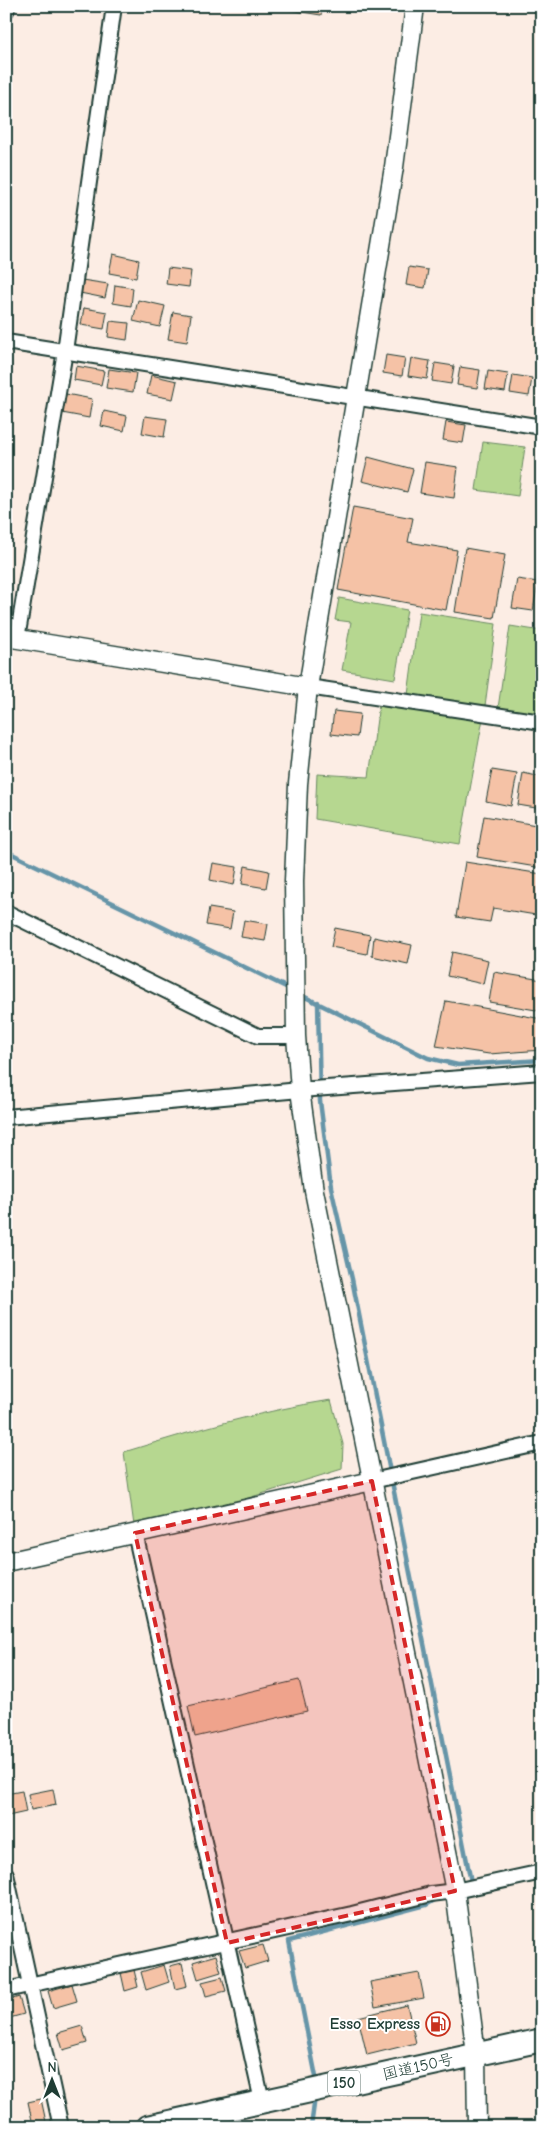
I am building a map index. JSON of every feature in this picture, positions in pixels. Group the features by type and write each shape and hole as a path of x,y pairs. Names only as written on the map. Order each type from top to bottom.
{"highway":[{"name":"国道150号","path":"147,2127 542,2040"}],"street":[{"path":"6,11 8,6"},
{"path":"114,6 65,351 12,638 308,687 542,722"},
{"path":"415,6 394,167 308,687 298,784 294,881 296,1036 300,1090 314,1191 455,1892 476,2054 477,2127"},
{"path":"6,342 542,427"},
{"path":"6,912 258,1036 296,1036"},
{"path":"6,1117 300,1090 542,1072"},
{"path":"6,1562 542,1443"},
{"path":"135,1533 262,2101"},
{"path":"6,1990 227,1942 431,1894 455,1892 542,1872"},
{"path":"6,1874 61,2127"}],"highlighted area":[{"path":"372,1481 455,1891 227,1943 135,1533"}],"green space":[{"path":"483,442 525,447 518,496 476,490"},
{"path":"339,598 407,610 395,679 342,670 351,622 335,620"},
{"path":"419,612 496,624 484,713 460,844 315,819 317,774 369,777 380,697 476,711 408,695"},
{"path":"510,626 542,631 542,722 497,715"},
{"path":"331,1400 343,1444 342,1469 135,1533 124,1452 252,1416"}],"building":[{"path":"289,6 323,6 321,15 289,10"},
{"path":"113,254 139,260 136,278 109,273"},
{"path":"409,267 428,270 425,288 406,285"},
{"path":"168,268 191,271 189,287 166,284"},
{"path":"82,280 108,284 105,298 80,293"},
{"path":"115,285 133,288 131,306 113,303"},
{"path":"138,300 165,306 160,327 133,321"},
{"path":"84,308 107,312 104,329 81,325"},
{"path":"173,312 191,315 187,342 168,339"},
{"path":"110,321 129,323 127,340 108,337"},
{"path":"386,355 405,358 402,376 383,373"},
{"path":"411,358 430,361 427,379 408,376"},
{"path":"435,363 454,366 451,384 432,381"},
{"path":"76,366 104,371 101,385 74,380"},
{"path":"460,367 480,370 477,388 457,385"},
{"path":"109,369 136,373 133,392 106,388"},
{"path":"488,371 508,374 505,392 485,389"},
{"path":"151,375 177,381 173,399 147,394"},
{"path":"513,375 532,378 529,396 510,393"},
{"path":"66,394 92,399 89,418 62,413"},
{"path":"104,411 127,416 124,431 101,426"},
{"path":"145,416 167,419 164,437 142,433"},
{"path":"446,422 466,425 463,443 443,440"},
{"path":"368,457 413,469 407,492 362,481"},
{"path":"425,462 458,467 454,498 420,493"},
{"path":"353,507 413,518 408,542 457,550 446,610 338,590"},
{"path":"465,548 505,555 494,618 455,612"},
{"path":"517,579 538,582 533,611 512,608"},
{"path":"334,711 360,714 357,737 331,734"},
{"path":"492,770 517,774 511,806 486,801"},
{"path":"523,773 542,777 542,809 518,805"},
{"path":"484,816 542,826 542,868 477,857"},
{"path":"465,862 542,874 542,916 493,908 490,922 456,917"},
{"path":"213,863 237,867 234,885 210,880"},
{"path":"245,866 269,871 266,888 242,884"},
{"path":"209,908 233,912 230,929 206,925"},
{"path":"244,920 268,924 265,941 241,937"},
{"path":"335,928 370,935 367,954 331,947"},
{"path":"374,937 412,945 408,964 372,956"},
{"path":"452,952 488,960 483,984 447,976"},
{"path":"494,972 542,980 542,1011 489,1002"},
{"path":"446,1001 542,1019 542,1050 489,1054 436,1046"},
{"path":"299,1680 307,1711 195,1737 188,1706"},
{"path":"53,1789 56,1805 31,1810 28,1794"},
{"path":"22,1791 26,1812 8,1816 6,1794"},
{"path":"263,1945 268,1961 245,1968 239,1951"},
{"path":"216,1955 221,1972 198,1979 193,1962"},
{"path":"182,1963 187,1986 175,1989 170,1966"},
{"path":"164,1965 169,1982 146,1990 141,1972"},
{"path":"134,1970 138,1987 125,1991 121,1973"},
{"path":"419,1973 424,1998 375,2007 370,1982"},
{"path":"222,1977 226,1991 206,1996 202,1982"},
{"path":"72,1984 77,2001 53,2008 48,1991"},
{"path":"19,1997 24,2014 6,2019 6,2001"},
{"path":"407,2005 416,2043 367,2055 358,2017"},
{"path":"82,2026 87,2043 63,2050 58,2033"},
{"path":"41,2099 46,2122 33,2125 28,2102"}],"waterway":[{"path":"6,851 290,989"},
{"path":"299,994 428,1058 458,1065 542,1060"},
{"path":"318,1002 320,1101 331,1187 352,1279 471,1882 467,1884"},
{"path":"317,2082 289,1941 426,1905 438,1898"},
{"path":"311,2127 315,2097"}],"place":[{"name":"Esso Express","path":"438,2024"}]}
